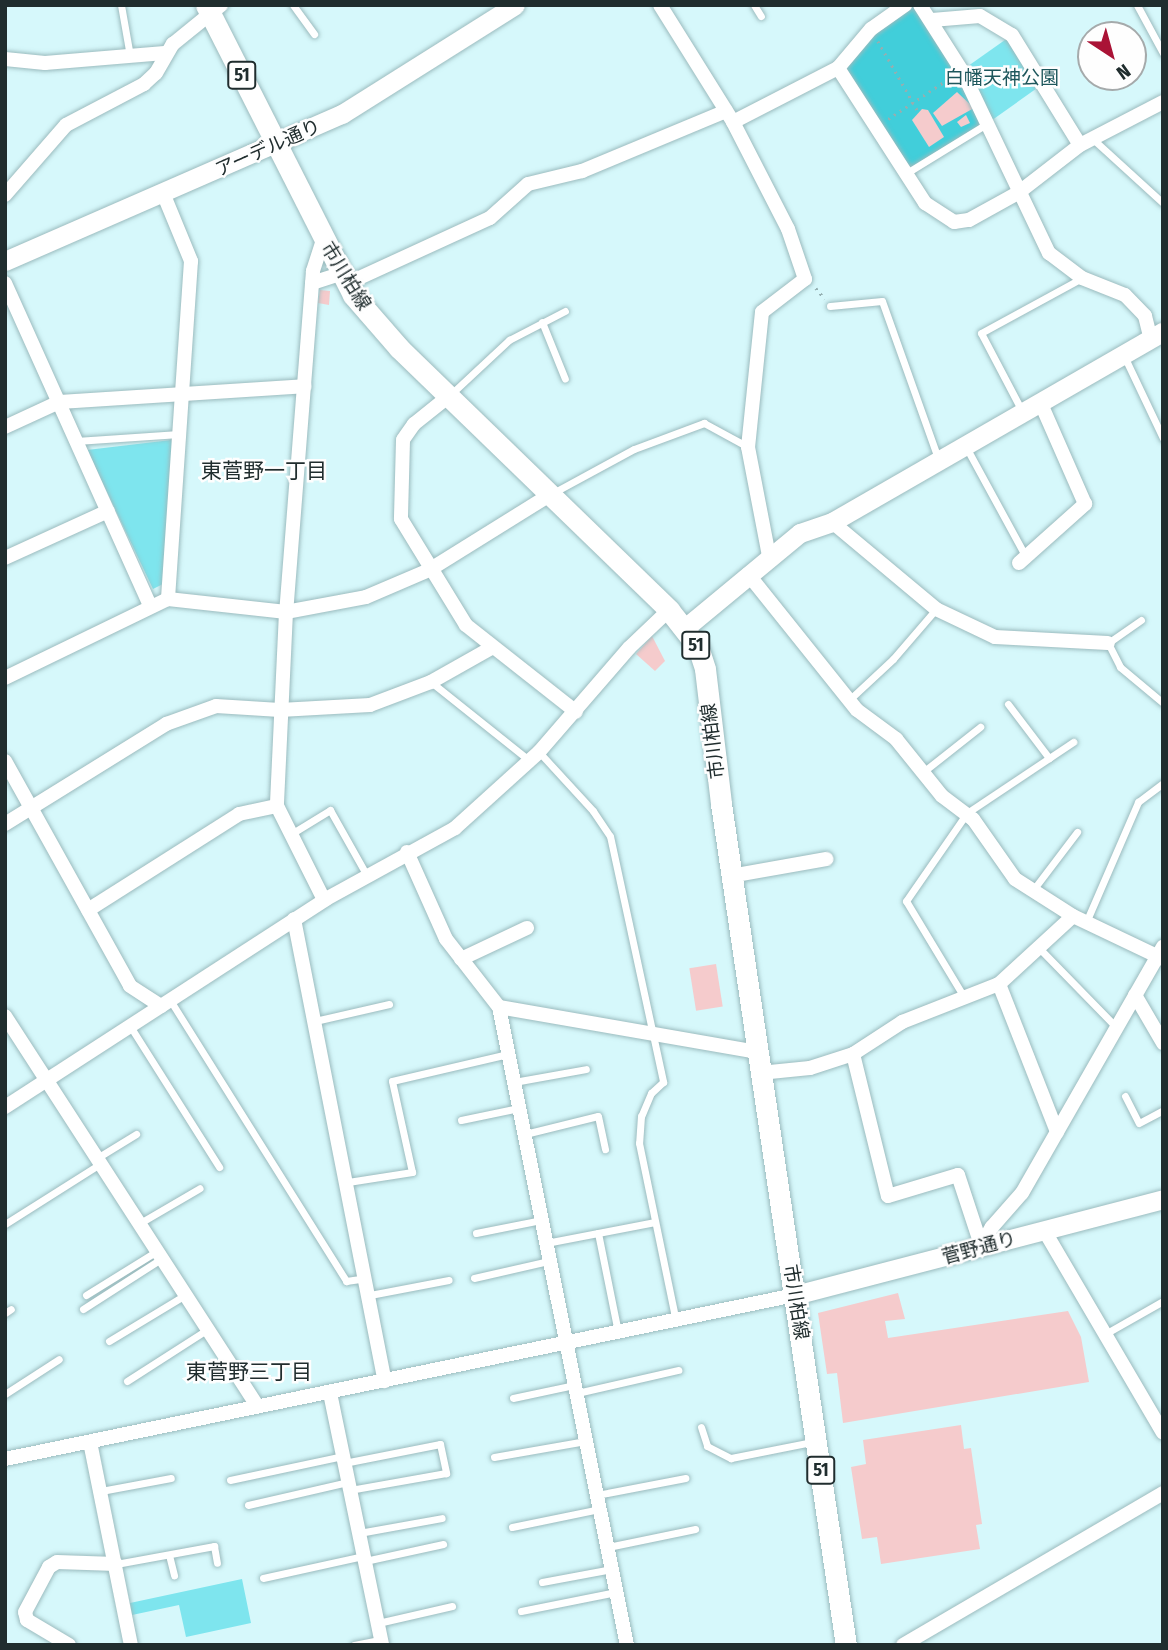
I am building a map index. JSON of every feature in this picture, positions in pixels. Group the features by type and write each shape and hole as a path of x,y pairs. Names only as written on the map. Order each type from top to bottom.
{"main road":[{"name":"市川柏線","path":"213,8 343,279 377,323 669,610 685,628 705,669 732,876 846,1645"}],"street":[{"name":"アーデル通り","path":"5,261 279,144 366,101 515,5"},
{"path":"660,5 730,116 788,229 806,279 762,312 748,447 769,556"},
{"path":"312,283 343,279 490,218 528,184 582,171 730,116 838,68 871,29 905,5"},
{"path":"685,628 800,533 832,522 964,444 1125,358 1157,336 1145,316 1125,295 1082,278 1049,253 1018,193 988,123 932,20 920,5"},
{"path":"5,195 51,139 85,114 144,84 156,73 165,52 213,8"},
{"path":"932,20 980,16 1012,35 1080,145"},
{"path":"5,59 44,63 165,52"},
{"path":"838,68 925,203 954,222 969,220 1018,193 1080,145 1095,141 1163,102"},
{"path":"163,193 191,261 168,599"},
{"path":"323,240 312,283 286,612 277,806 324,900"},
{"path":"5,283 150,605"},
{"path":"5,427 59,402 304,386"},
{"path":"449,396 414,424 403,440 398,505 415,548 452,607 491,648 576,712"},
{"path":"1023,561 1085,504 1041,404"},
{"path":"5,678 82,643 150,605 168,599 286,612 366,597 429,570 551,494"},
{"path":"5,558 108,511"},
{"path":"832,522 936,609 995,637 1108,643"},
{"path":"748,574 849,700 896,739 942,796 967,813 1015,879 1080,918 1161,954 1022,1193 980,1247"},
{"path":"5,1107 324,900 366,874 455,828 535,757 629,648 669,610"},
{"path":"5,824 166,724 216,706 280,710 370,705 431,682 491,648"},
{"path":"5,761 130,986 165,1003"},
{"path":"88,910 239,814 277,806"},
{"path":"407,852 433,915 461,959 499,1007 627,1645"},
{"path":"732,876 826,859"},
{"path":"499,1007 653,1031 759,1062 810,1068 853,1054 902,1022 999,984 1039,948 1080,918"},
{"path":"294,919 386,1381"},
{"path":"461,959 527,928"},
{"path":"999,984 1057,1132"},
{"path":"1135,995 1163,1044"},
{"path":"5,1016 257,1406"},
{"path":"853,1054 888,1196 958,1175 980,1247"},
{"name":"菅野通り","path":"795,1295 1163,1199"},
{"path":"1044,1230 1163,1433"},
{"path":"5,1459 795,1295"},
{"path":"330,1393 381,1642"},
{"path":"90,1442 131,1645"},
{"path":"903,1645 1163,1493"},
{"path":"69,1645 61,1636 27,1620 25,1612 49,1567 57,1562 116,1564"}],"lane":[{"path":"121,5 131,57"},
{"path":"293,5 314,34"},
{"path":"754,5 761,16"},
{"path":"1136,5 1163,53"},
{"path":"905,174 988,123"},
{"path":"1095,141 1163,203"},
{"path":"1022,412 981,333 1082,278"},
{"path":"830,306 882,301 938,459"},
{"path":"449,396 509,340 565,311"},
{"path":"542,323 565,379"},
{"path":"1125,358 1163,438"},
{"path":"551,494 634,449 704,423 748,447"},
{"path":"76,441 180,433"},
{"path":"964,444 1023,561"},
{"path":"849,700 894,659 936,609"},
{"path":"1141,620 1108,643 1120,667 1163,702"},
{"path":"431,682 535,757 610,836 663,1082 641,1116 639,1143 676,1321"},
{"path":"1008,704 1049,758"},
{"path":"923,772 980,727"},
{"path":"964,998 906,901 967,813 1073,742"},
{"path":"1080,918 1138,802 1163,783"},
{"path":"291,834 330,810 366,874"},
{"path":"1033,891 1077,832"},
{"path":"1039,948 1117,1027"},
{"path":"165,1003 346,1281 367,1278"},
{"path":"314,1021 389,1004"},
{"path":"130,1026 219,1167"},
{"path":"348,1182 412,1172 392,1081 508,1054"},
{"path":"514,1082 586,1069"},
{"path":"1125,1097 1139,1123 1163,1110"},
{"path":"461,1120 519,1108"},
{"path":"524,1134 598,1116 605,1149"},
{"path":"5,1224 136,1134"},
{"path":"139,1224 200,1188"},
{"path":"476,1233 541,1220"},
{"path":"546,1243 655,1222"},
{"path":"598,1233 618,1333"},
{"path":"86,1295 159,1255"},
{"path":"83,1309 159,1255"},
{"path":"474,1278 549,1261"},
{"path":"370,1295 449,1280"},
{"path":"109,1342 185,1295"},
{"path":"1105,1334 1163,1301"},
{"path":"127,1381 208,1329"},
{"path":"5,1394 59,1359"},
{"path":"513,1398 678,1370"},
{"path":"701,1427 707,1446 731,1458 817,1442"},
{"path":"494,1457 586,1440"},
{"path":"230,1480 440,1444 446,1473 349,1486 248,1505"},
{"path":"100,1491 172,1478"},
{"path":"512,1527 685,1478"},
{"path":"359,1534 442,1518"},
{"path":"607,1547 695,1529"},
{"path":"263,1578 443,1544"},
{"path":"116,1564 214,1546 217,1563"},
{"path":"170,1555 174,1575"},
{"path":"542,1582 612,1569"},
{"path":"522,1611 616,1592"},
{"path":"377,1624 453,1605"},
{"path":"354,1645 381,1642"}],"path":[{"path":"871,29 918,111"},
{"path":"891,117 937,87"},
{"path":"806,279 830,306"}],"green space":[{"name":"白幡天神公園","path":"1012,35 1040,86 988,123 961,71"},
{"path":"171,440 175,445 165,583 153,589 87,450"},
{"path":"242,1579 251,1623 186,1637 179,1605 132,1615 130,1603"}],"shaded area":[{"path":"905,5 920,5 988,123 905,174 838,68"}],"building":[{"path":"957,92 974,108 942,126 933,113"},
{"path":"922,109 928,110 944,137 929,147 912,120"},
{"path":"966,115 970,123 961,127 957,122"},
{"path":"320,290 330,291 329,305 318,303"},
{"path":"652,636 665,661 655,671 636,654"},
{"path":"716,964 723,1006 696,1011 689,968"},
{"path":"898,1293 905,1319 885,1321 888,1338 1068,1311 1081,1337 1089,1382 843,1423 837,1373 827,1374 818,1313"},
{"path":"961,1425 964,1449 971,1448 982,1524 976,1525 980,1549 881,1564 877,1537 862,1539 851,1467 866,1464 863,1440"}],"district":[{"name":"東菅野一丁目","path":"264,471"},
{"name":"東菅野三丁目","path":"249,1372"}]}
